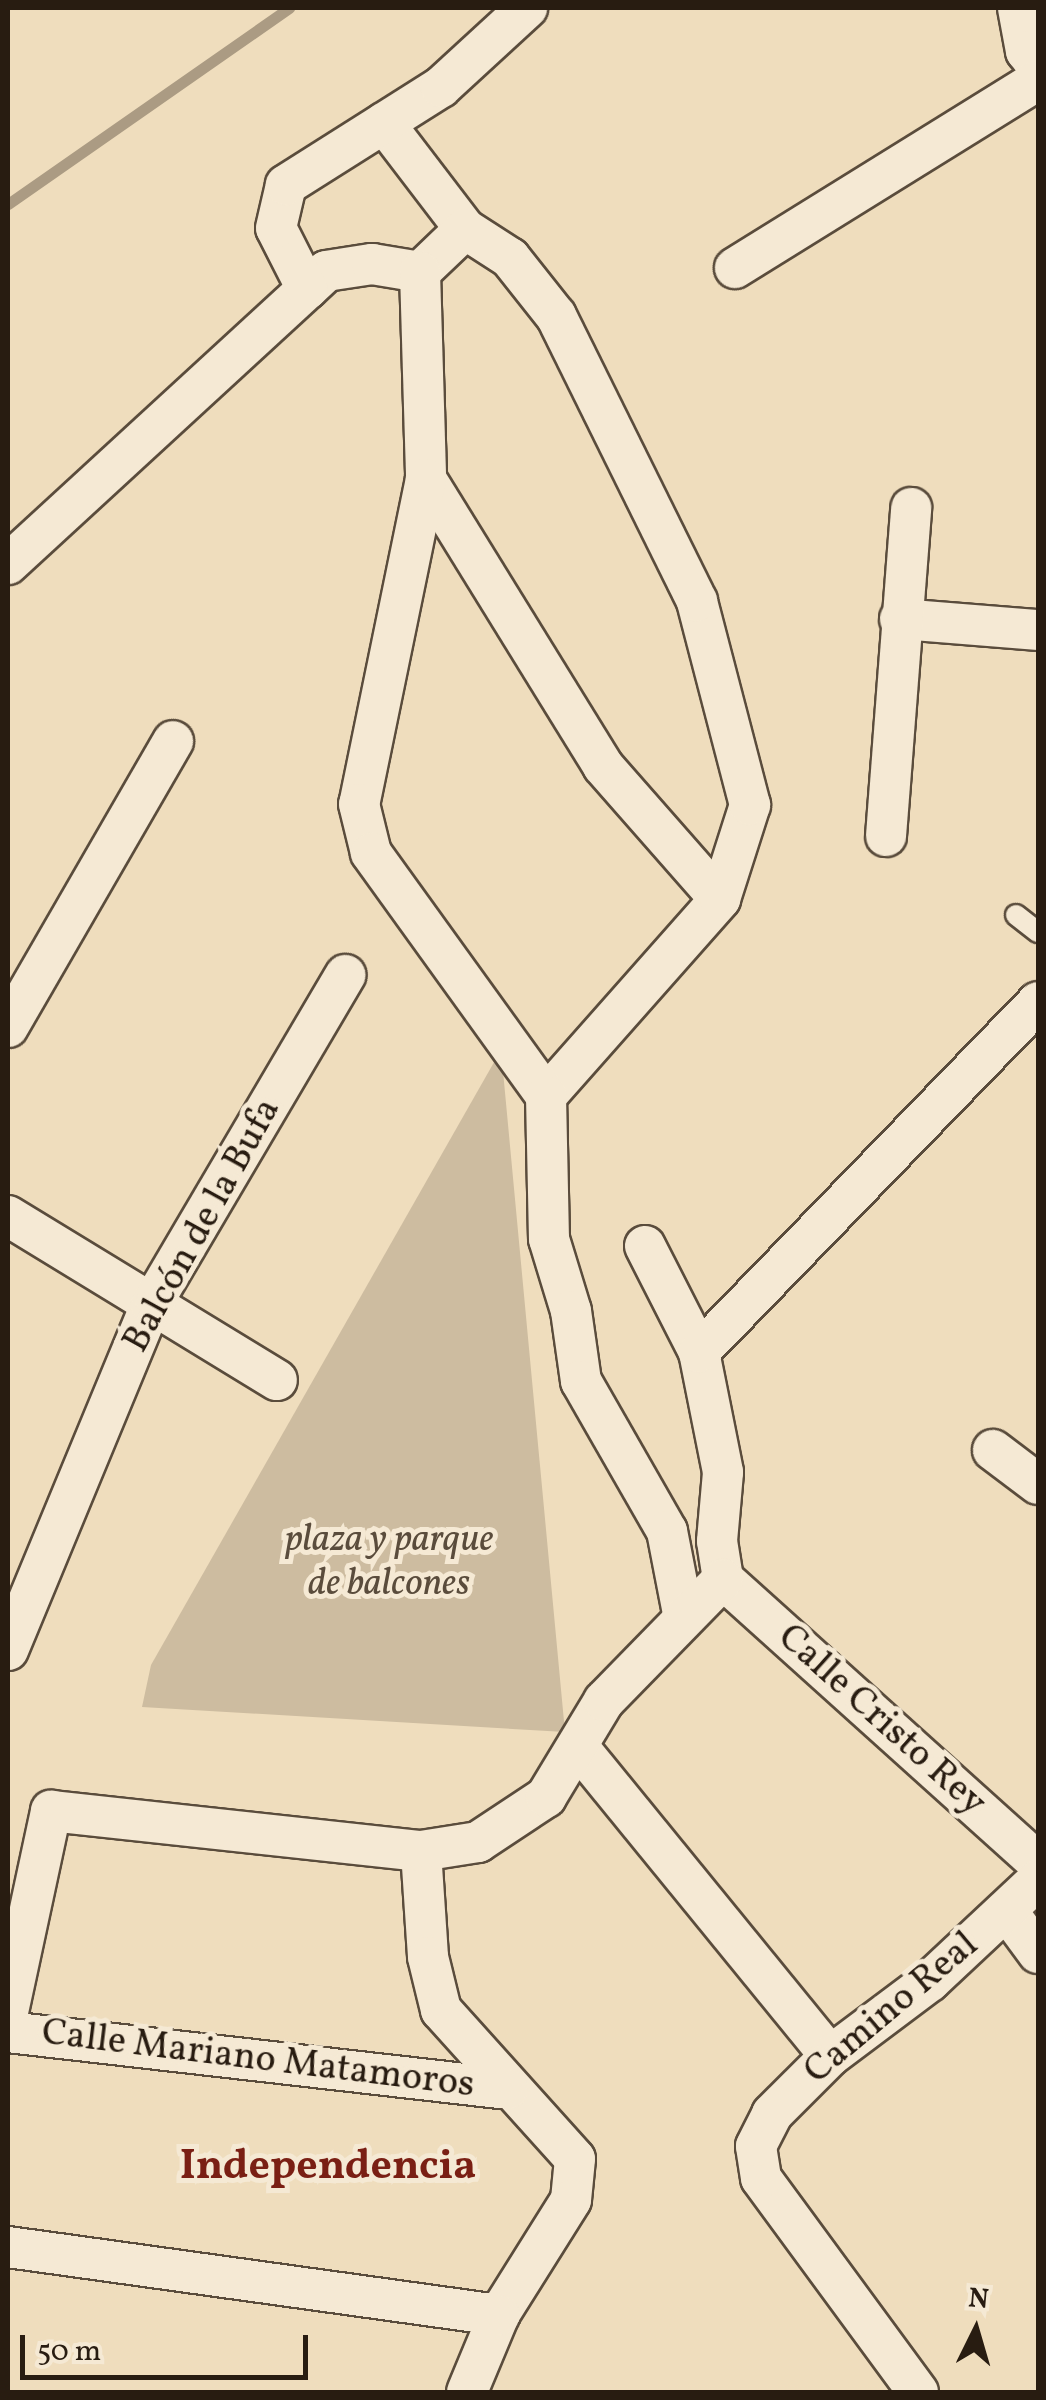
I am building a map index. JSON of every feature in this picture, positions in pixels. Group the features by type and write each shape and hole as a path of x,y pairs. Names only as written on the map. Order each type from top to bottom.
{"street":[{"path":"307,289 276,228 286,185 441,87 527,8"},
{"path":"1018,8 1026,51 1038,66"},
{"path":"735,268 1038,80"},
{"path":"384,123 465,229 510,258 556,316 697,601 750,805 720,898 546,1096"},
{"path":"465,229 420,272 426,480 359,804 371,853 546,1096 549,1238 571,1311 581,1381 666,1531 683,1613"},
{"path":"8,564 326,271 372,264 420,272"},
{"path":"426,480 604,766 720,898"},
{"path":"886,836 911,508"},
{"path":"900,618 1038,630"},
{"path":"8,1027 172,741"},
{"name":"Balcón de la Bufa","path":"8,1650 152,1305 344,976"},
{"path":"699,1352 1038,1002"},
{"path":"8,1216 277,1380"},
{"path":"8,2012 52,1811 421,1851 478,1842 546,1797 604,1701 683,1613 723,1579 717,1540 724,1472 699,1352 646,1246"},
{"path":"993,1450 1038,1484"},
{"name":"Calle Cristo Rey","path":"723,1579 1038,1863"},
{"path":"579,1748 830,2056"},
{"path":"421,1851 428,1956 441,2010 508,2089 575,2159 571,2200 499,2314 467,2392"},
{"name":"Camino Real","path":"918,2392 761,2178 756,2146 772,2114 830,2056 930,1981 1038,1880"},
{"path":"1007,1912 1038,1953"},
{"name":"Calle Mariano Matamoros","path":"8,2032 508,2089"},
{"path":"8,2247 499,2314"}],"lane":[{"path":"1016,916 1038,932"}],"green space":[{"name":"plaza y parque de balcones","path":"501,1050 565,1732 142,1707 151,1665"}],"waterway":[{"path":"8,204 289,8"}],"district":[{"name":"Independencia","path":"328,2168"}]}
